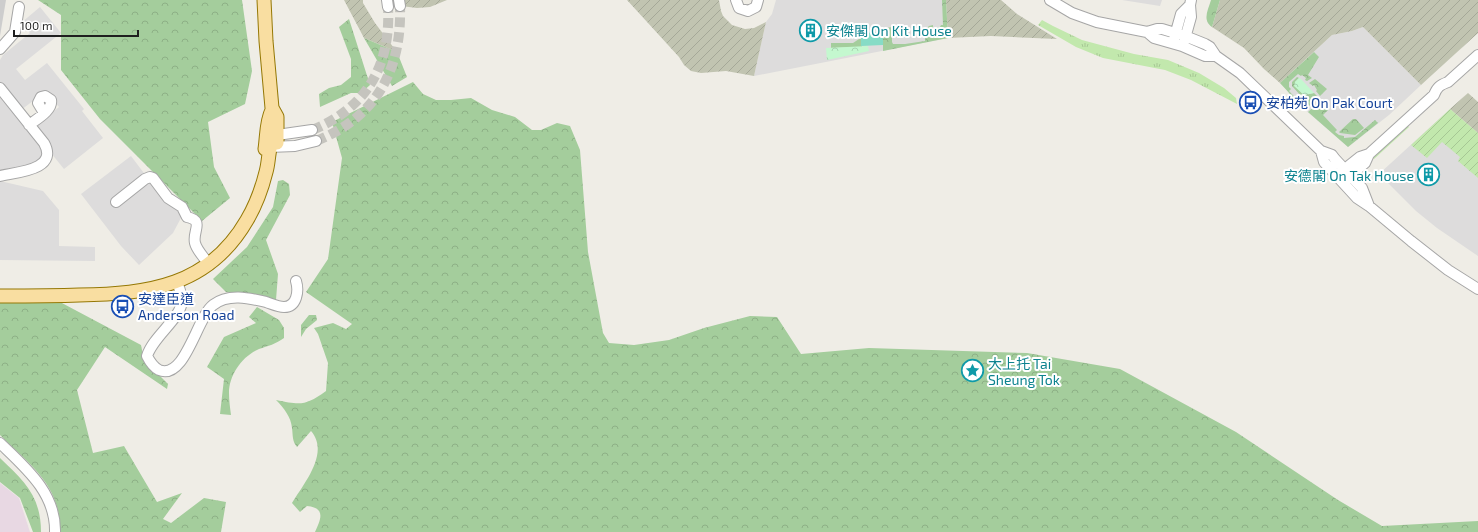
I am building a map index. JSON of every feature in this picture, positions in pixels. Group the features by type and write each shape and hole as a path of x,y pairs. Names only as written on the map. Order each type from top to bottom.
{"main road":[{"path":"0,296 128,293 160,287 177,282 209,265 221,254 240,231 248,218 258,197 275,142 277,117 272,108 264,0"}],"street":[{"path":"736,0 738,6 745,11 753,9 758,1"},
{"path":"1050,0 1072,12 1097,22 1147,32 1157,29 1181,34 1210,47 1216,56 1240,73 1321,151 1332,156 1343,176 1362,188 1369,206 1448,270 1478,288"},
{"path":"1178,44 1181,34 1191,17 1190,2"},
{"path":"0,49 15,32 19,7"},
{"path":"1147,32 1154,38 1178,44 1205,56 1216,56"},
{"path":"1343,176 1365,163 1369,154 1434,95 1439,86 1448,82 1478,55"},
{"path":"0,88 47,148 48,154 43,164 36,168 0,176"},
{"path":"29,125 44,113"},
{"path":"275,142 312,130"},
{"path":"275,142 295,146 316,141"},
{"path":"116,202 145,179 150,177 153,178 168,198 182,207 187,217 193,218 196,221 196,247 209,265"},
{"path":"177,282 182,301 180,307 177,314 153,343 148,356 155,368 161,371 168,371 174,368 185,356 200,322 213,305 220,301 240,297 283,307 287,306 292,304 298,292 296,281"},
{"path":"0,443 43,489 53,512 55,532"}],"shaded area":[{"path":"0,0 6,0 0,36"},
{"path":"344,0 363,0 363,3 375,23 397,52 364,38"},
{"path":"401,0 447,0 430,7 417,8 401,6"},
{"path":"627,0 719,0 723,16 732,25 745,29 754,28 766,22 754,76 726,71 701,73 691,71"},
{"path":"776,0 946,0 948,38 754,76 766,22 772,14"},
{"path":"946,0 1001,0 1017,14 1057,39 991,36 948,38"},
{"path":"1122,0 1162,0 1160,6"},
{"path":"1220,0 1478,0 1478,33 1421,85 1363,27 1332,35 1280,83 1244,48 1212,27"},
{"path":"40,7 61,33 16,69 25,80 47,63 84,109 82,111 103,138 64,169 51,153 35,127 59,107 46,91 21,110 0,83 0,60 3,55 30,33 21,23"},
{"name":"安柏苑 On Pak Court","path":"1363,27 1421,85 1389,115 1348,147 1295,101 1293,96 1280,83 1332,35"},
{"path":"0,93 44,149 41,162 0,172"},
{"path":"1468,93 1478,102 1478,133 1450,109"},
{"path":"1450,109 1478,133 1478,256 1437,228 1416,211 1379,174"},
{"path":"131,156 165,201 178,208 182,216 173,233 139,265 121,246 81,194"},
{"path":"0,181 43,191 59,210 59,246 95,247 95,261 0,260"},
{"path":"0,483 19,498 30,532 0,532"}],"green space":[{"path":"38,0 242,0 252,71 245,104 208,122 214,167 230,198 202,221 100,119 61,70 61,15"},
{"path":"942,0 946,0 948,38 883,51 883,32 886,28 892,27 893,44 925,41 926,29 929,26 933,25 933,28 943,25"},
{"path":"1211,0 1220,0 1212,27 1206,18"},
{"path":"349,19 370,85 361,93 351,93 320,107 319,94 329,88 341,85 351,77 351,59 339,27"},
{"path":"1042,20 1082,40 1134,54 1168,60 1199,73 1224,88 1236,98 1237,104 1191,80 1165,70 1103,58 1076,47 1038,25"},
{"path":"883,32 883,45 861,46 861,33"},
{"path":"364,38 397,52 407,77 392,86"},
{"path":"861,39 862,47 831,48 831,43 853,43"},
{"path":"868,46 869,51 827,60 826,48"},
{"path":"1314,52 1319,57 1308,75 1312,78 1307,81 1305,80 1306,78 1298,74 1289,82 1289,87 1291,89 1289,91 1304,107 1308,107 1305,110 1280,83"},
{"path":"1297,77 1299,78 1295,82 1295,86 1304,95 1314,93 1318,97 1310,106 1292,86 1292,82"},
{"path":"1299,78 1314,93 1304,95 1294,86 1295,82"},
{"path":"1315,79 1327,89 1320,96 1314,85 1313,86 1309,83"},
{"path":"413,82 423,94 436,100 471,98 492,110 515,117 532,130 541,130 557,123 570,126 580,150 588,252 603,333 609,343 634,345 669,340 704,328 750,316 777,317 801,354 869,348 1027,353 1120,369 1236,432 1338,500 1382,526 1478,521 1478,532 315,532 320,519 317,509 307,506 300,512 292,503 313,468 317,458 318,449 316,440 311,431 297,447 295,445 289,416 276,400 291,403 308,402 326,391 328,363 318,334 314,328 333,323 346,329 352,324 306,292 328,259 342,158 332,122"},
{"path":"1321,100 1329,109 1323,115 1337,130 1335,132 1344,136 1344,138 1355,137 1375,120 1378,123 1348,147 1308,112"},
{"path":"1450,109 1478,133 1478,178 1458,161 1460,157 1442,142 1427,158 1411,145"},
{"path":"1353,119 1356,119 1364,128 1355,135 1339,132"},
{"path":"1407,125 1409,127 1374,159 1372,157"},
{"path":"283,180 289,184 290,195 266,240 278,274 276,300 226,292 213,279 247,247 273,207 278,181"},
{"path":"0,302 60,302 141,345 144,360 168,384 167,389 105,347 77,390 93,453 124,446 157,502 182,493 163,519 171,523 204,498 226,502 221,532 60,532 59,516 55,501 42,477 0,435"},
{"path":"257,307 279,320 284,328 284,338 253,352 242,361 231,380 229,398 231,415 220,414 224,379 207,367 224,337 256,323 249,317"},
{"path":"309,315 316,315 317,320 306,329 301,337 301,325"},
{"path":"0,458 17,474 30,490 38,508 41,532 33,532 20,498 0,482"}],"tunnel":[{"path":"316,141 337,131 355,119 370,104 382,88 390,70 396,50 400,6"},
{"path":"312,130 331,121 348,110 361,97 372,82 380,66 385,48 388,28 388,7"}],"place":[{"name":"安傑閣 On Kit House","path":"811,30"},
{"name":"安柏苑 On Pak Court","path":"1251,102"},
{"name":"安德閣 On Tak House","path":"1429,175"},
{"name":"安達臣道 Anderson Road","path":"122,306"},
{"name":"大上托 Tai Sheung Tok","path":"972,371"}]}
